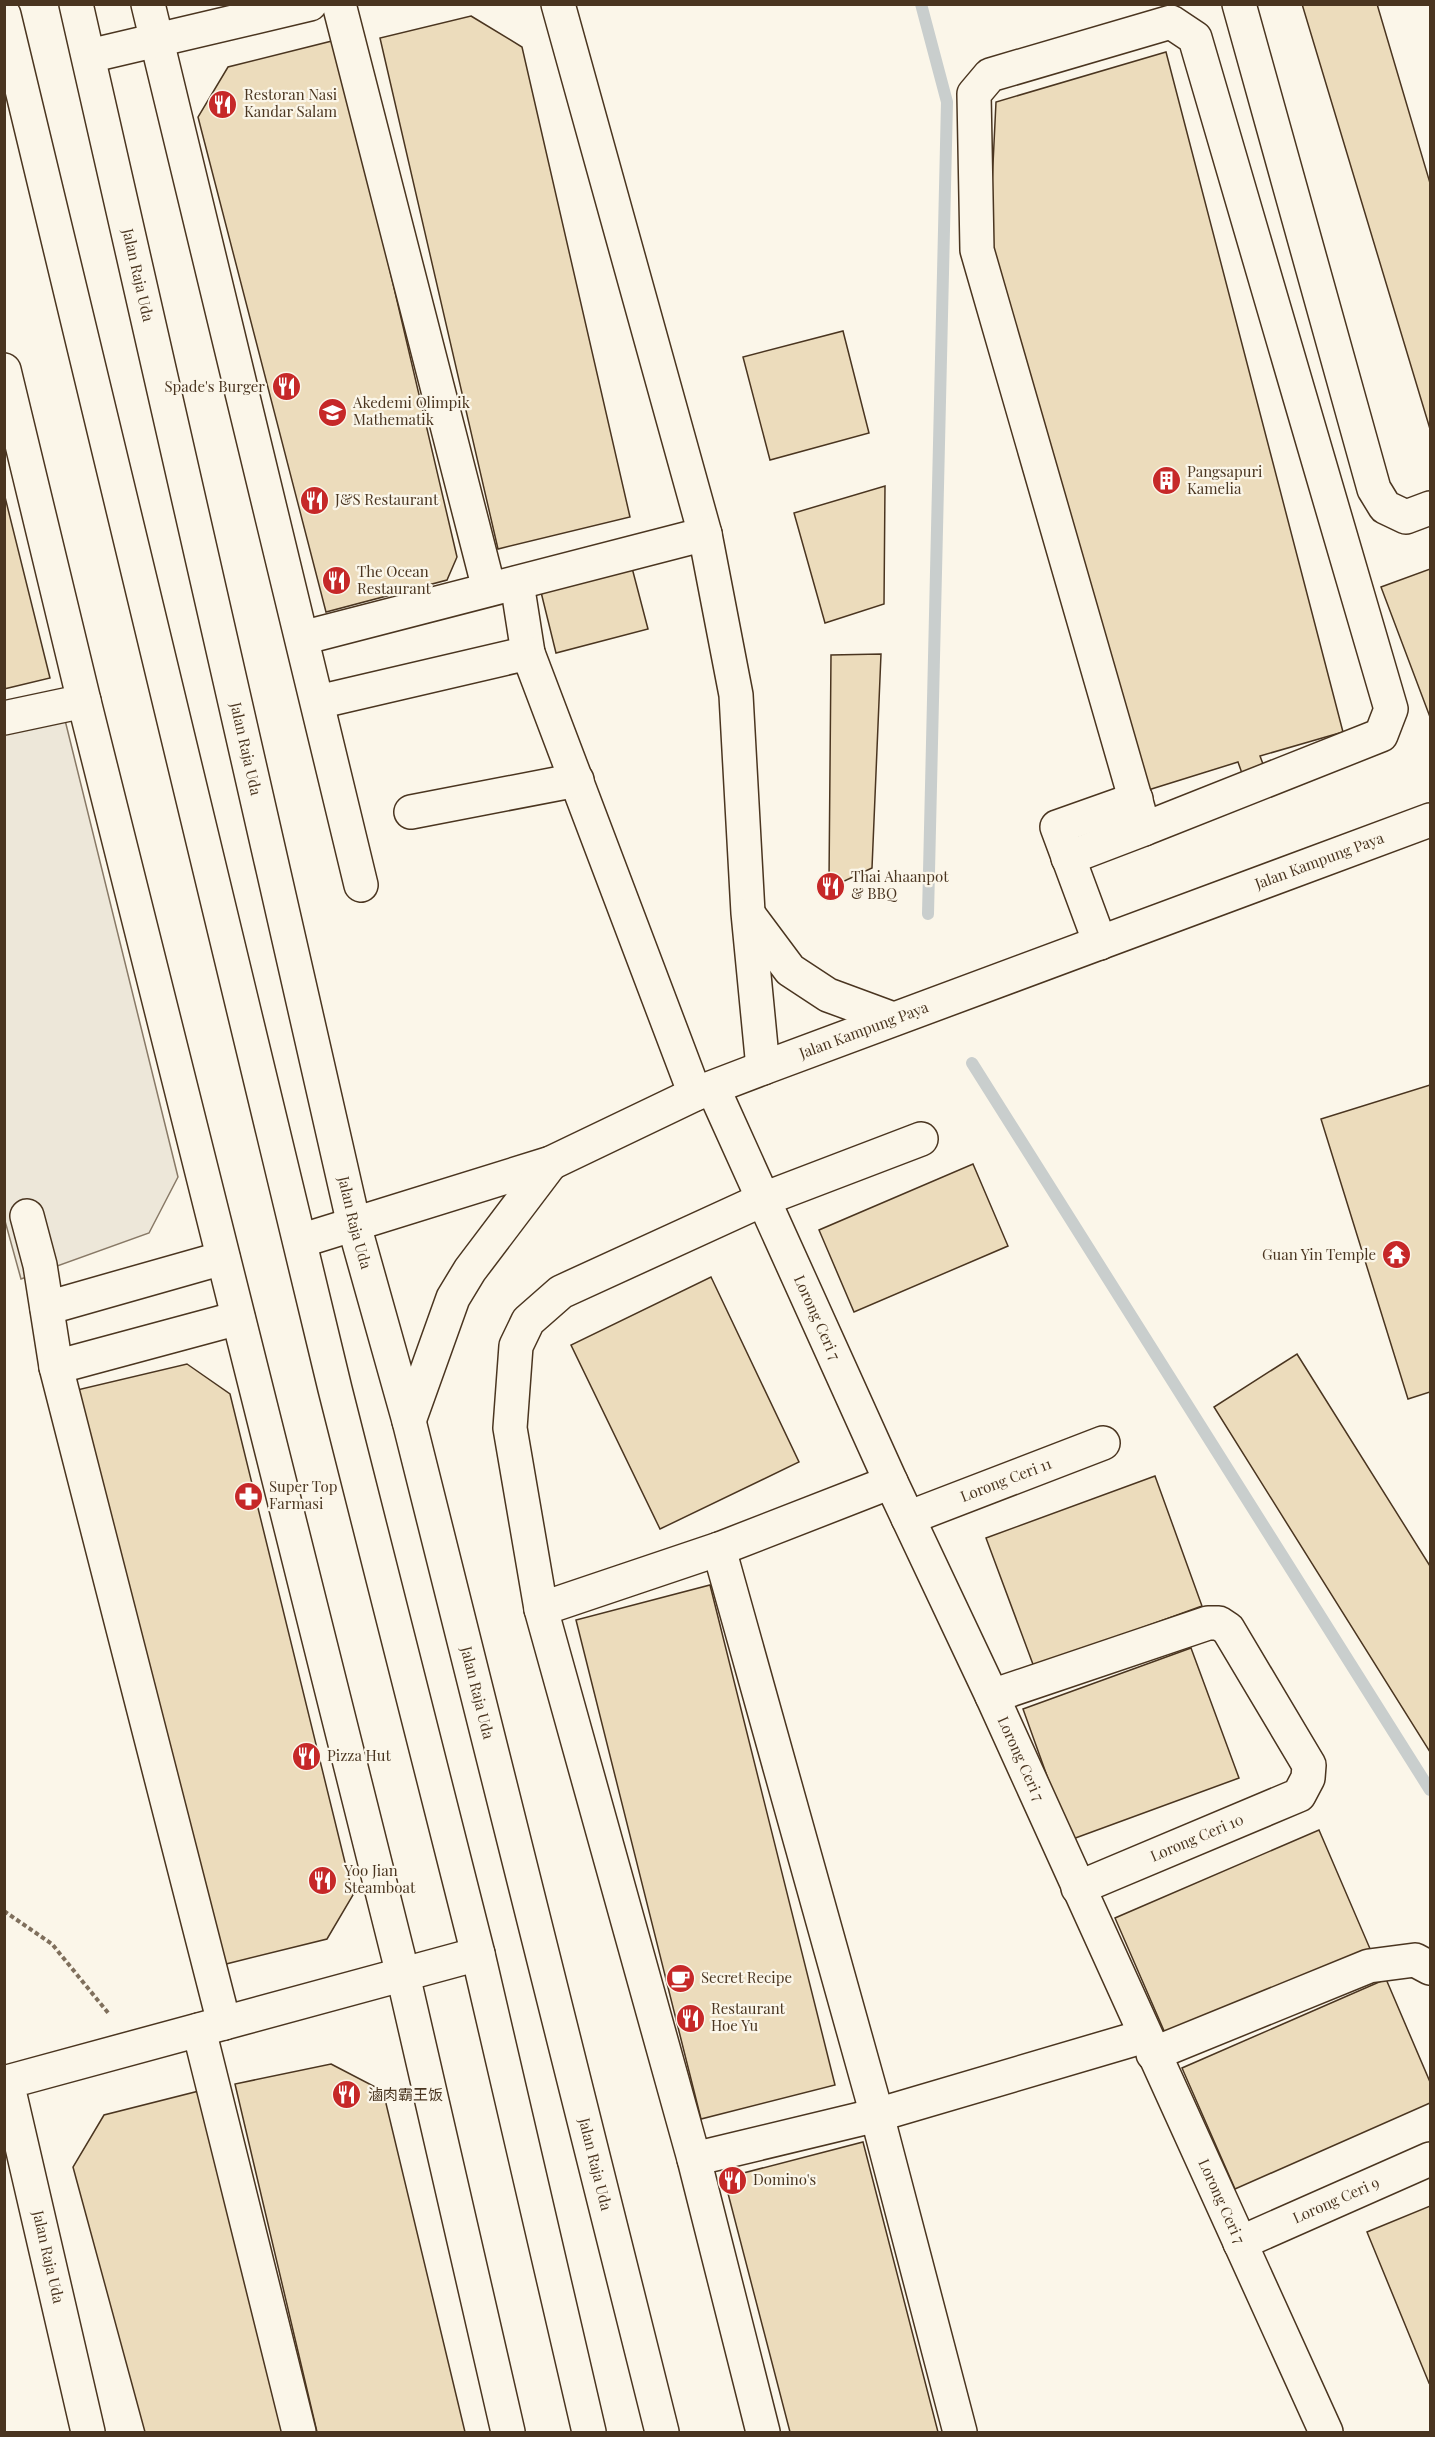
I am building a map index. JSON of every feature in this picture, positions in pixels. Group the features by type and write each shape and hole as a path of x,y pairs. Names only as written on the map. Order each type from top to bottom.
{"street":[{"name":"Jalan Raja Uda","path":"76,4 354,1225 409,1421 662,2433"},
{"path":"148,4 361,885"},
{"path":"89,56 310,4"},
{"name":"Lorong Ceri 7","path":"339,4 503,586 576,780 704,1091 764,1199 1326,2433"},
{"path":"558,4 705,534 736,695 748,913 763,1068"},
{"path":"1239,4 1374,489 1386,507 1406,517 1431,508"},
{"path":"4,15 338,1400 478,1954 589,2433"},
{"path":"1100,943 1057,827 1140,814 1381,735 1391,709 1195,38 1171,22 990,75 974,94 976,250 1140,814"},
{"path":"4,370 84,701 403,1975 508,2433"},
{"path":"302,638 705,534"},
{"path":"318,702 528,653"},
{"path":"4,718 84,701"},
{"path":"411,812 576,780"},
{"path":"1068,858 1140,814"},
{"name":"Jalan Kampung Paya","path":"300,1241 551,1163 704,1091 763,1068 1431,820"},
{"path":"748,913 790,970 828,994 893,1019"},
{"path":"763,2433 694,2159 541,1609 510,1428 516,1346 528,1321 561,1292 764,1199 921,1139"},
{"path":"409,1421 453,1298 470,1270 551,1163"},
{"path":"27,1216 40,1265 47,1323 56,1367 212,2027 300,2433"},
{"path":"47,1308 223,1258"},
{"path":"56,1367 238,1318"},
{"name":"Lorong Ceri 11","path":"908,1518 1103,1443"},
{"path":"541,1609 719,1549 891,1482"},
{"path":"719,1549 877,2115 960,2433"},
{"name":"Lorong Ceri 10","path":"992,1696 1208,1623 1219,1623 1228,1629 1309,1765 1308,1778 1299,1795 1078,1888"},
{"path":"136,2047 478,1954"},
{"path":"694,2159 1149,2045 1369,1966 1415,1960 1431,1968"},
{"name":"Jalan Raja Uda","path":"88,2433 7,2082 136,2047"},
{"name":"Lorong Ceri 9","path":"1240,2242 1431,2159"}],"path":[{"path":"4,1911 52,1944 136,2047"}],"shaded area":[{"path":"63,712 178,1177 149,1233 21,1279 5,1221 5,729"}],"building":[{"path":"1302,4 1377,4 1430,183 1430,429"},
{"path":"471,16 522,47 630,517 498,549 380,38"},
{"path":"336,40 457,557 447,580 326,612 198,117 228,67"},
{"name":"Pangsapuri Kamelia","path":"1166,52 1343,732 1260,756 1266,772 1244,779 1238,762 1145,791 981,230 990,226 996,102"},
{"path":"843,331 869,433 770,460 743,357"},
{"path":"885,486 884,604 825,623 794,513"},
{"path":"4,493 50,678 4,689"},
{"path":"631,564 648,629 556,653 540,588"},
{"path":"1430,569 1430,717 1381,587"},
{"path":"881,654 872,868 836,885 829,881 831,655"},
{"name":"Guan Yin Temple","path":"1430,1085 1430,1392 1408,1399 1321,1119"},
{"path":"973,1164 1008,1246 854,1312 819,1230"},
{"path":"711,1277 799,1462 660,1529 571,1345"},
{"path":"1297,1354 1430,1566 1430,1752 1214,1407"},
{"path":"187,1364 230,1394 353,1895 327,1939 222,1965 77,1390"},
{"path":"1155,1476 1202,1606 1034,1667 986,1538"},
{"path":"710,1585 835,2085 701,2119 576,1620"},
{"path":"1191,1648 1239,1778 1070,1840 1023,1709"},
{"path":"1319,1830 1371,1951 1168,2040 1115,1918"},
{"path":"1386,1979 1430,2082 1430,2103 1235,2189 1182,2068"},
{"path":"331,2064 383,2091 465,2432 317,2432 235,2084"},
{"path":"199,2091 283,2432 145,2432 73,2167 104,2115"},
{"path":"863,2142 938,2432 790,2432 724,2178"},
{"path":"1430,2206 1430,2382 1429,2383 1367,2232"}],"waterway":[{"path":"921,4 947,102 928,914"},
{"path":"972,1063 1430,1790"}],"place":[{"name":"Restoran Nasi Kandar Salam","path":"223,104"},
{"name":"Spade's Burger","path":"286,387"},
{"name":"Akedemi Olimpik Mathematik","path":"332,412"},
{"name":"Pangsapuri Kamelia","path":"1166,481"},
{"name":"J&S Restaurant","path":"314,500"},
{"name":"The Ocean Restaurant","path":"336,581"},
{"name":"Thai Ahaanpot & BBQ","path":"830,886"},
{"name":"Guan Yin Temple","path":"1397,1255"},
{"name":"Super Top Farmasi","path":"248,1496"},
{"name":"Pizza Hut","path":"306,1756"},
{"name":"Yoo Jian Steamboat","path":"323,1880"},
{"name":"Secret Recipe","path":"680,1978"},
{"name":"Restaurant Hoe Yu","path":"690,2018"},
{"name":"滷肉霸王饭","path":"347,2095"},
{"name":"Domino's","path":"732,2180"}]}
